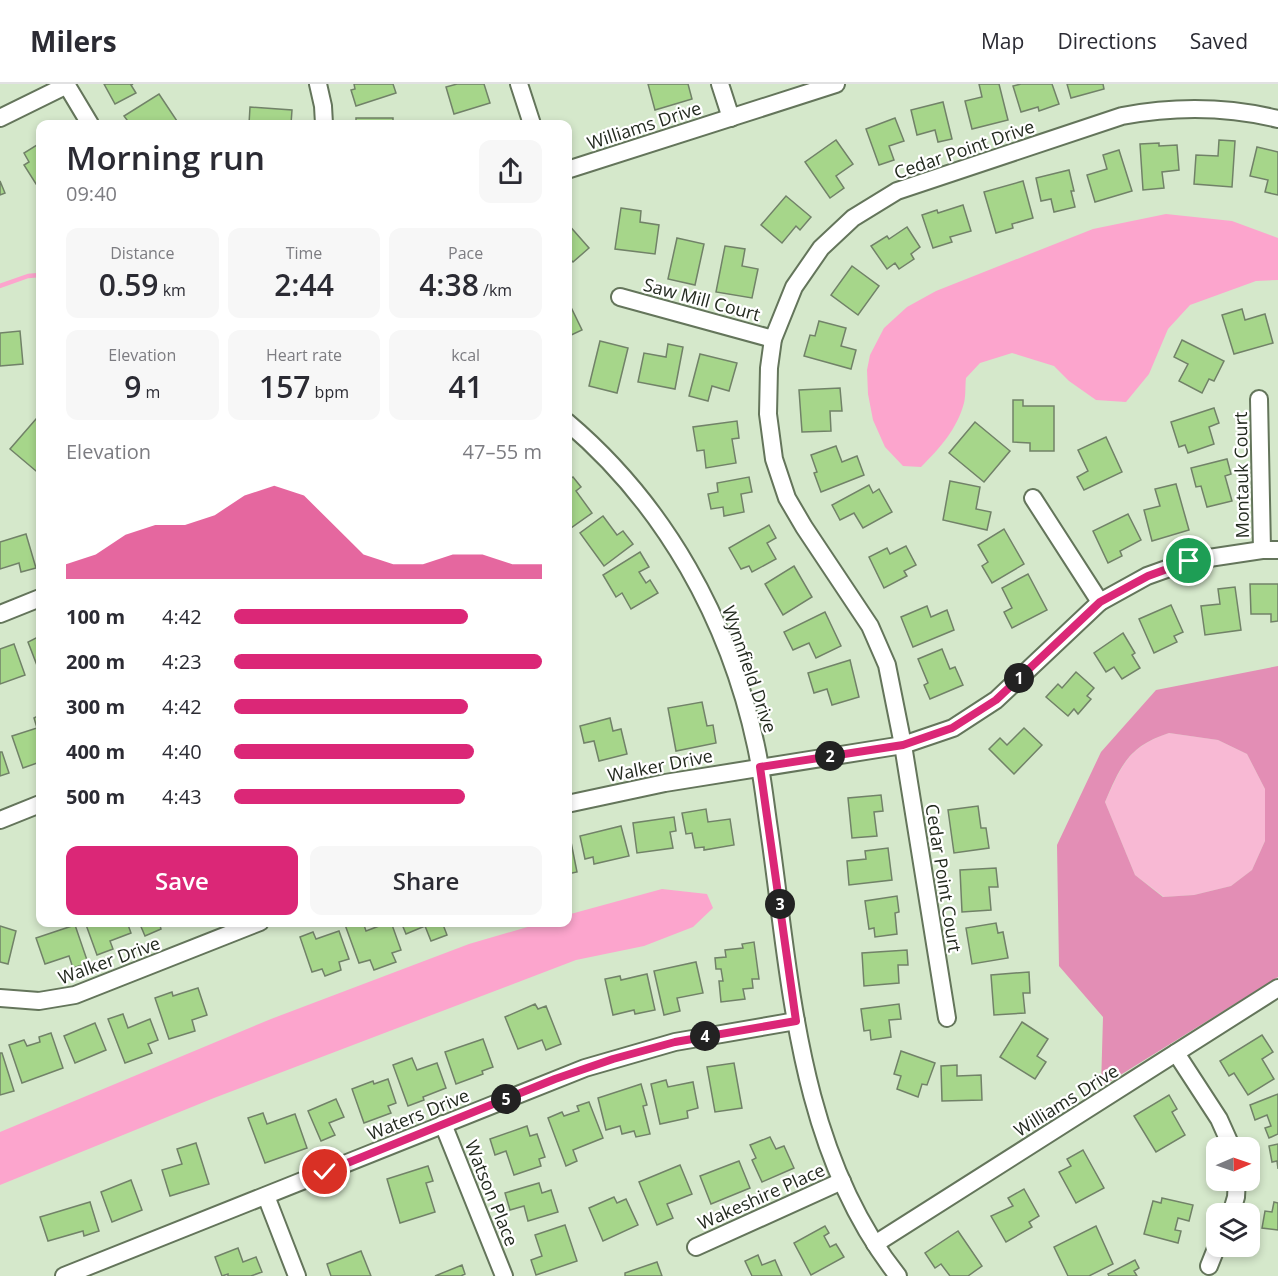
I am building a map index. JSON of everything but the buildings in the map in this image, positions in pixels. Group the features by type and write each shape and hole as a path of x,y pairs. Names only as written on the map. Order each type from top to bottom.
{"street":[{"path":"318,84 324,120"},
{"path":"519,84 531,120"},
{"path":"720,84 730,118"},
{"name":"Williams Drive","path":"572,168 836,84"},
{"path":"0,118 67,85 88,120"},
{"name":"Cedar Point Drive","path":"903,745 887,665 870,626 804,527 788,498 774,459 768,414 769,368 773,339 794,287 822,248 854,218 897,191 950,172 1122,116 1153,110 1199,107 1230,109 1278,118"},
{"name":"Saw Mill Court","path":"620,297 773,339"},
{"name":"Montauk Court","path":"1259,399 1270,550"},
{"name":"Wynnfield Drive","path":"572,427 599,451 631,486 660,523 686,562 706,601 730,659 751,723 760,767 796,1021 816,1111 842,1181 875,1244 898,1276"},
{"path":"1034,498 1100,602"},
{"name":"Walker Drive","path":"572,800 664,783 903,745 952,728 996,700 1100,602 1148,576 1189,561 1270,550"},
{"path":"0,614 36,600"},
{"name":"Cedar Point Court","path":"903,745 947,1018"},
{"path":"0,820 36,806"},
{"name":"Walker Drive","path":"0,998 39,1001 75,995 247,927"},
{"name":"Williams Drive","path":"875,1244 1278,988"},
{"name":"Waters Drive","path":"64,1276 88,1271 555,1079 675,1042 796,1021"},
{"path":"1176,1053 1219,1119 1227,1137"},
{"name":"Watson Place","path":"443,1124 504,1276"},
{"name":"Wakeshire Place","path":"696,1247 842,1181"},
{"path":"266,1196 297,1276"},
{"path":"1209,1266 1213,1257"}],"shaded area":[{"path":"1166,214 1232,221 1278,238 1278,280 1256,281 1190,305 1168,329 1149,374 1126,402 1096,400 1069,381 1054,366 1012,353 980,363 966,378 964,403 957,421 941,445 921,467 903,466 885,447 873,420 868,394 867,370 870,355 884,328 907,307 936,291 1093,229"},
{"path":"1278,666 1278,977 1101,1087 1103,1017 1059,966 1057,845 1101,752 1156,690","holes":["1169,733 1218,740 1247,754 1265,789 1265,841 1252,870 1231,886 1194,895 1163,897 1135,875 1105,802 1116,777 1128,758 1144,744"]},
{"path":"1169,733 1218,740 1247,754 1265,789 1265,841 1252,870 1231,886 1194,895 1164,897 1135,875 1105,802 1116,778 1135,751 1155,738"},
{"path":"662,889 707,894 713,908 693,927 644,946 576,960 214,1098 0,1185 0,1132 271,1019 469,944 527,927 572,927 572,914"}],"waterway":[{"path":"0,286 36,275"}],"route":[{"path":"325,1172 555,1079 613,1059 675,1042 796,1021 760,767 903,745 952,728 996,700 1100,602 1148,576 1189,561"}]}
